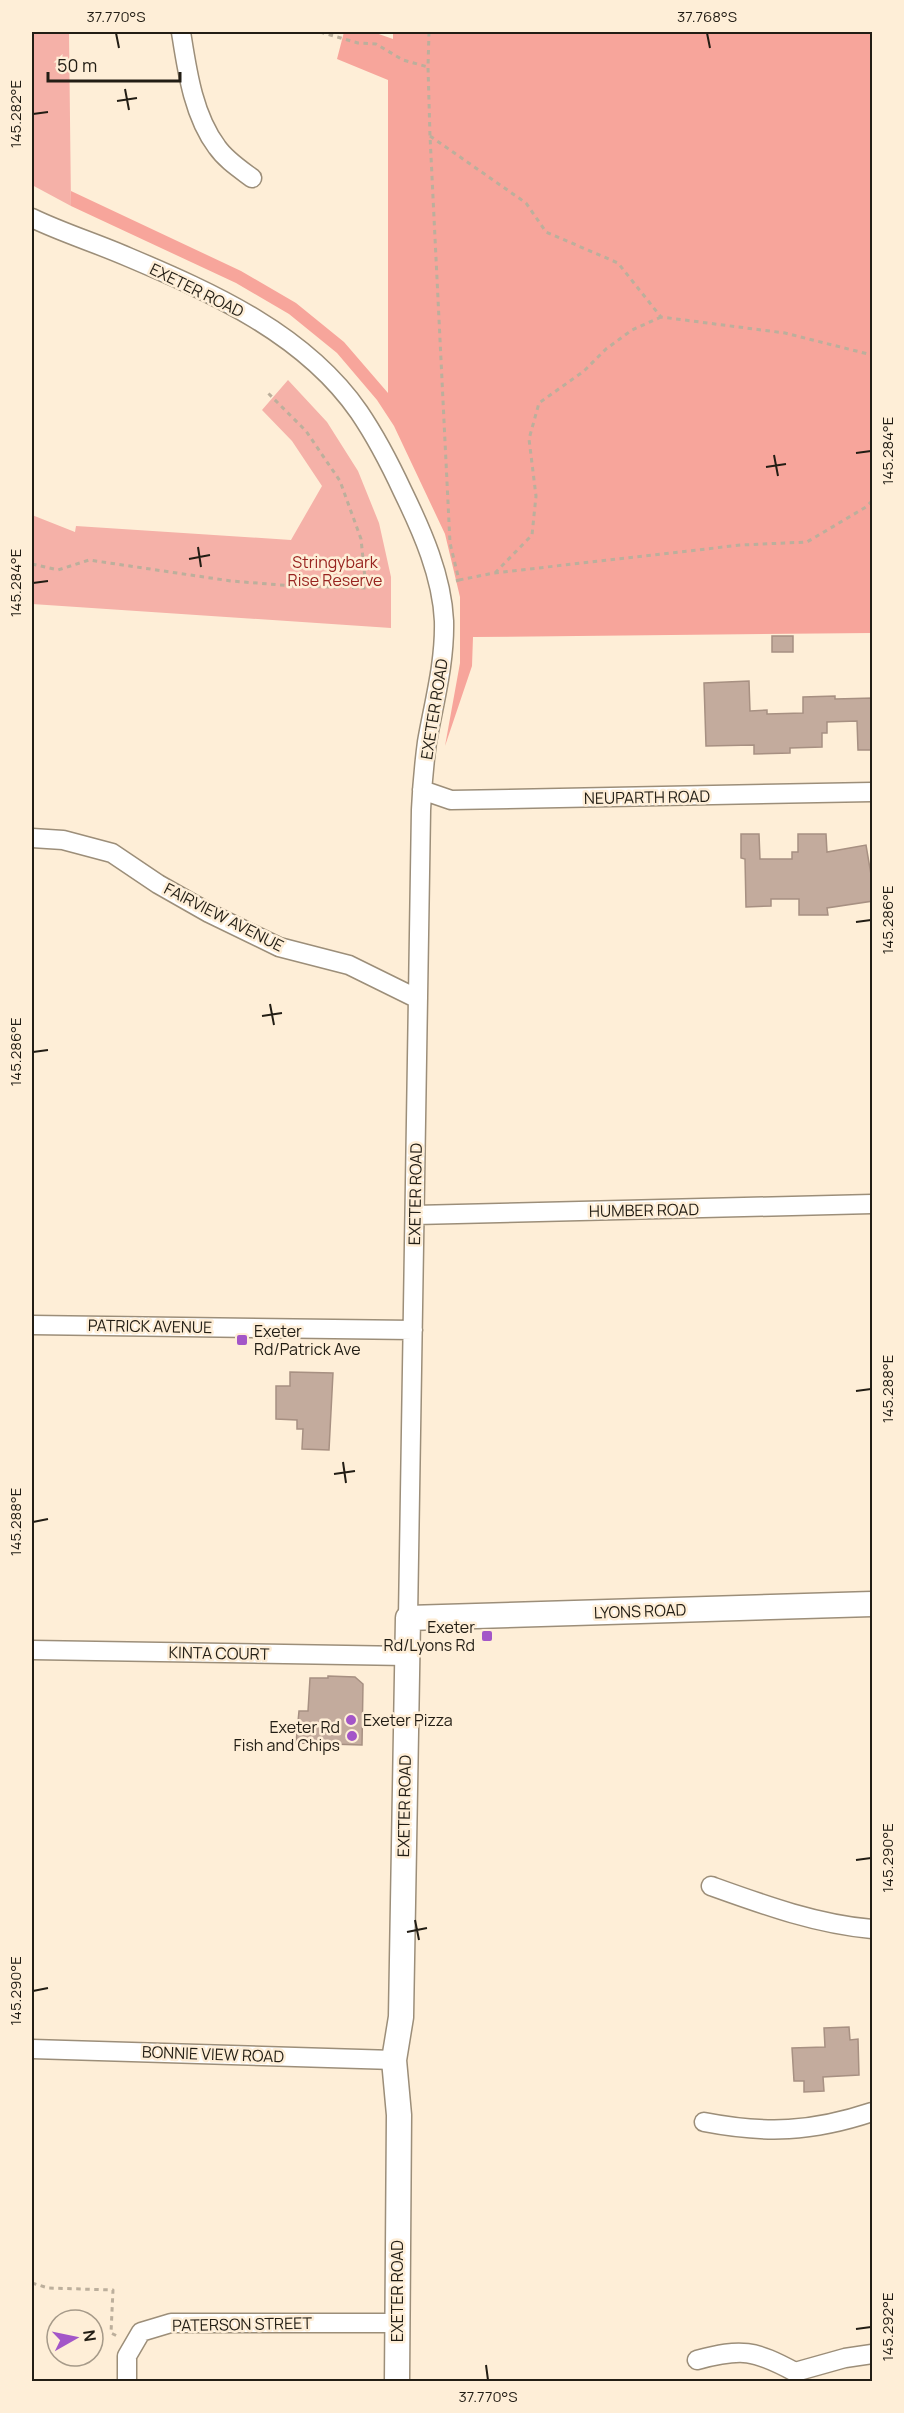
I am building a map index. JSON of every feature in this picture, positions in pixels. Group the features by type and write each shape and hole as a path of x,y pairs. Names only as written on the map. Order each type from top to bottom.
{"main road":[{"name":"LYONS ROAD","path":"408,1618 873,1604"},
{"name":"EXETER ROAD","path":"397,2382 399,2115 394,2060 400,2017 408,1618"}],"street":[{"path":"181,32 188,75 201,117 217,147 252,178"},
{"name":"EXETER ROAD","path":"32,218 66,234 127,256 207,293 263,323 310,359 358,410 374,436 419,526 438,583 444,619 443,651 422,790 408,1618"},
{"name":"NEUPARTH ROAD","path":"422,790 451,800 873,792"},
{"name":"FAIRVIEW AVENUE","path":"32,838 63,840 112,853 158,884 209,913 279,947 349,965 418,999"},
{"name":"HUMBER ROAD","path":"415,1215 873,1204"},
{"name":"PATRICK AVENUE","path":"32,1325 412,1330"},
{"name":"KINTA COURT","path":"32,1650 407,1656"},
{"path":"711,1886 788,1914 854,1928 873,1929"},
{"name":"BONNIE VIEW ROAD","path":"32,2049 394,2060"},
{"path":"704,2122 743,2129 797,2130 841,2123 873,2112"},
{"name":"PATERSON STREET","path":"134,2345 141,2332 171,2323 397,2323"},
{"path":"127,2382 127,2356 134,2345"},
{"path":"697,2360 722,2354 746,2352 767,2358 795,2377 845,2358 873,2354"}],"path":[{"path":"320,32 358,43 376,44 403,60 428,67"},
{"path":"429,32 430,136 450,543 459,580"},
{"path":"430,136 526,203 546,232 618,263 661,317"},
{"path":"494,573 532,535 536,495 529,439 539,403 584,371 606,349 632,330 661,317 785,333 873,355"},
{"path":"32,564 58,570 89,560 231,581 366,588 361,539 340,481 306,431 266,391"},
{"path":"438,583 494,573 741,545 807,542 873,501"},
{"path":"32,2283 48,2288 113,2290 111,2333 134,2345"}],"green space":[{"path":"32,32 69,32 71,206 32,185"},
{"name":"Stringybark Rise Reserve","path":"288,380 327,422 358,471 379,523 391,577 391,628 32,604 32,515 75,532 76,526 291,540 322,486 292,441 262,410"}],"shaded area":[{"path":"344,32 373,32 393,39 393,32 872,32 872,633 473,637 472,666 445,746 460,663 460,597 445,534 394,426 377,400 337,353 289,314 236,283 71,206 71,191 241,271 296,303 344,342 388,393 388,80 337,59"}],"building":[{"path":"772,636 793,636 793,652 772,652"},
{"path":"749,681 750,711 767,710 767,714 803,713 803,697 873,698 873,750 858,750 857,721 827,722 827,733 822,733 822,747 790,748 790,753 754,754 754,745 706,746 704,683"},
{"path":"741,834 759,834 760,859 792,859 792,852 798,852 798,834 826,834 827,852 866,845 873,886 873,901 827,908 828,915 799,915 799,899 771,899 771,906 746,907 745,859 741,858"},
{"path":"290,1372 333,1373 329,1450 302,1449 303,1429 297,1429 297,1420 276,1419 276,1386 290,1386"},
{"path":"328,1676 355,1677 363,1684 362,1745 296,1743 299,1711 308,1711 310,1678 328,1678"},
{"path":"849,2027 850,2040 858,2039 859,2075 823,2077 824,2091 804,2092 804,2081 794,2081 792,2048 825,2047 824,2028"}],"place":[{"name":"Exeter Rd/Patrick Ave","path":"242,1340"},
{"name":"Exeter Rd/Lyons Rd","path":"487,1636"},
{"name":"Exeter Pizza","path":"351,1720"},
{"name":"Exeter Rd Fish and Chips","path":"352,1736"}]}
